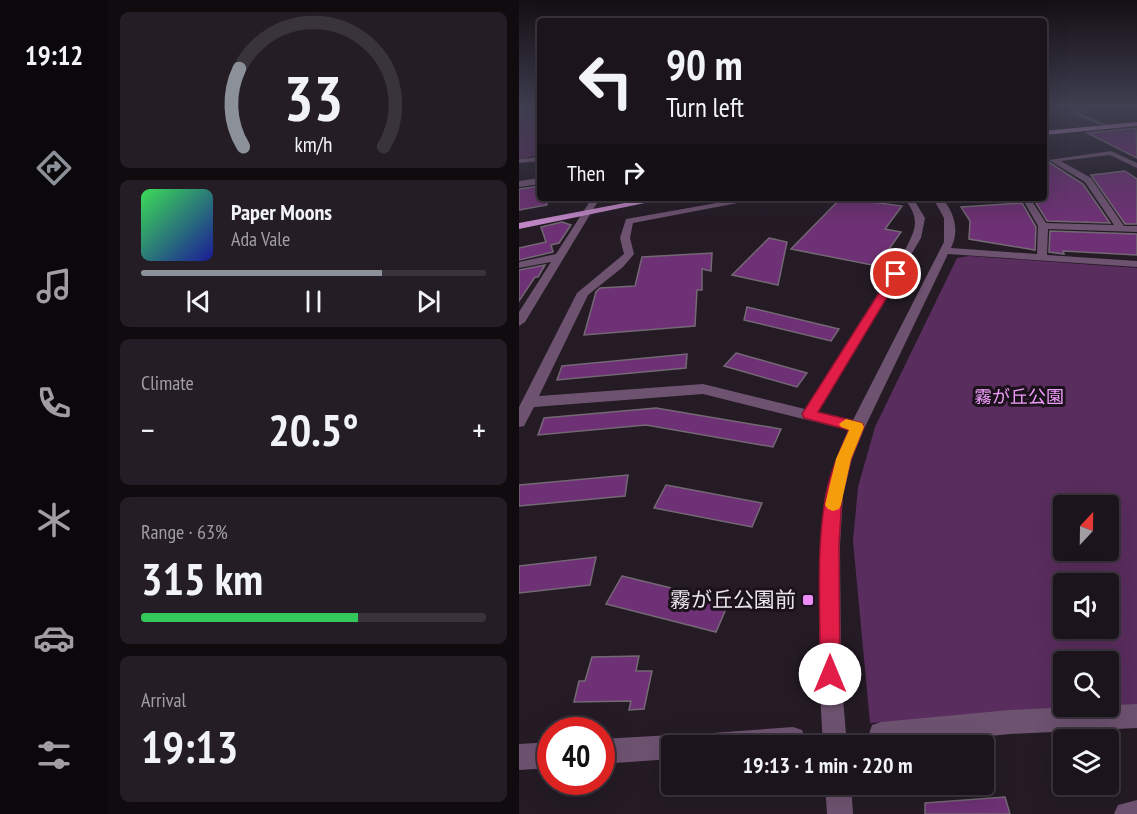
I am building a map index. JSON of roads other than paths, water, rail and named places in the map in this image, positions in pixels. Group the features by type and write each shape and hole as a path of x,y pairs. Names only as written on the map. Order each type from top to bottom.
{"main road":[{"path":"519,219 616,201"},
{"path":"519,226 591,206 637,201"}],"street":[{"path":"1049,161 1111,153 1137,166"},
{"path":"519,161 537,159"},
{"path":"1049,161 1088,180 1121,228"},
{"path":"519,184 537,181"},
{"path":"519,422 531,402 583,293 597,279 620,267 629,254 625,243 625,231 629,221 743,201"},
{"path":"809,414 908,254 920,230 922,221 918,207 911,201"},
{"path":"834,735 830,674 830,545 834,495 844,459 857,427 945,251 951,234 951,226 945,208 939,201"},
{"path":"1028,201 1043,226 1042,258"},
{"path":"519,322 591,206"},
{"path":"1043,226 1137,229"},
{"path":"945,251 1137,264"},
{"path":"519,265 558,257"},
{"path":"531,402 703,389 857,427"},
{"path":"881,734 1010,722 1137,716"},
{"path":"615,751 661,748"},
{"path":"519,757 537,756"},
{"path":"839,795 840,814"},
{"path":"1127,814 1137,813"}],"place":[{"name":"霧が丘公園前","path":"808,600"}],"park label":[{"name":"霧が丘公園","path":"1019,397"}]}
